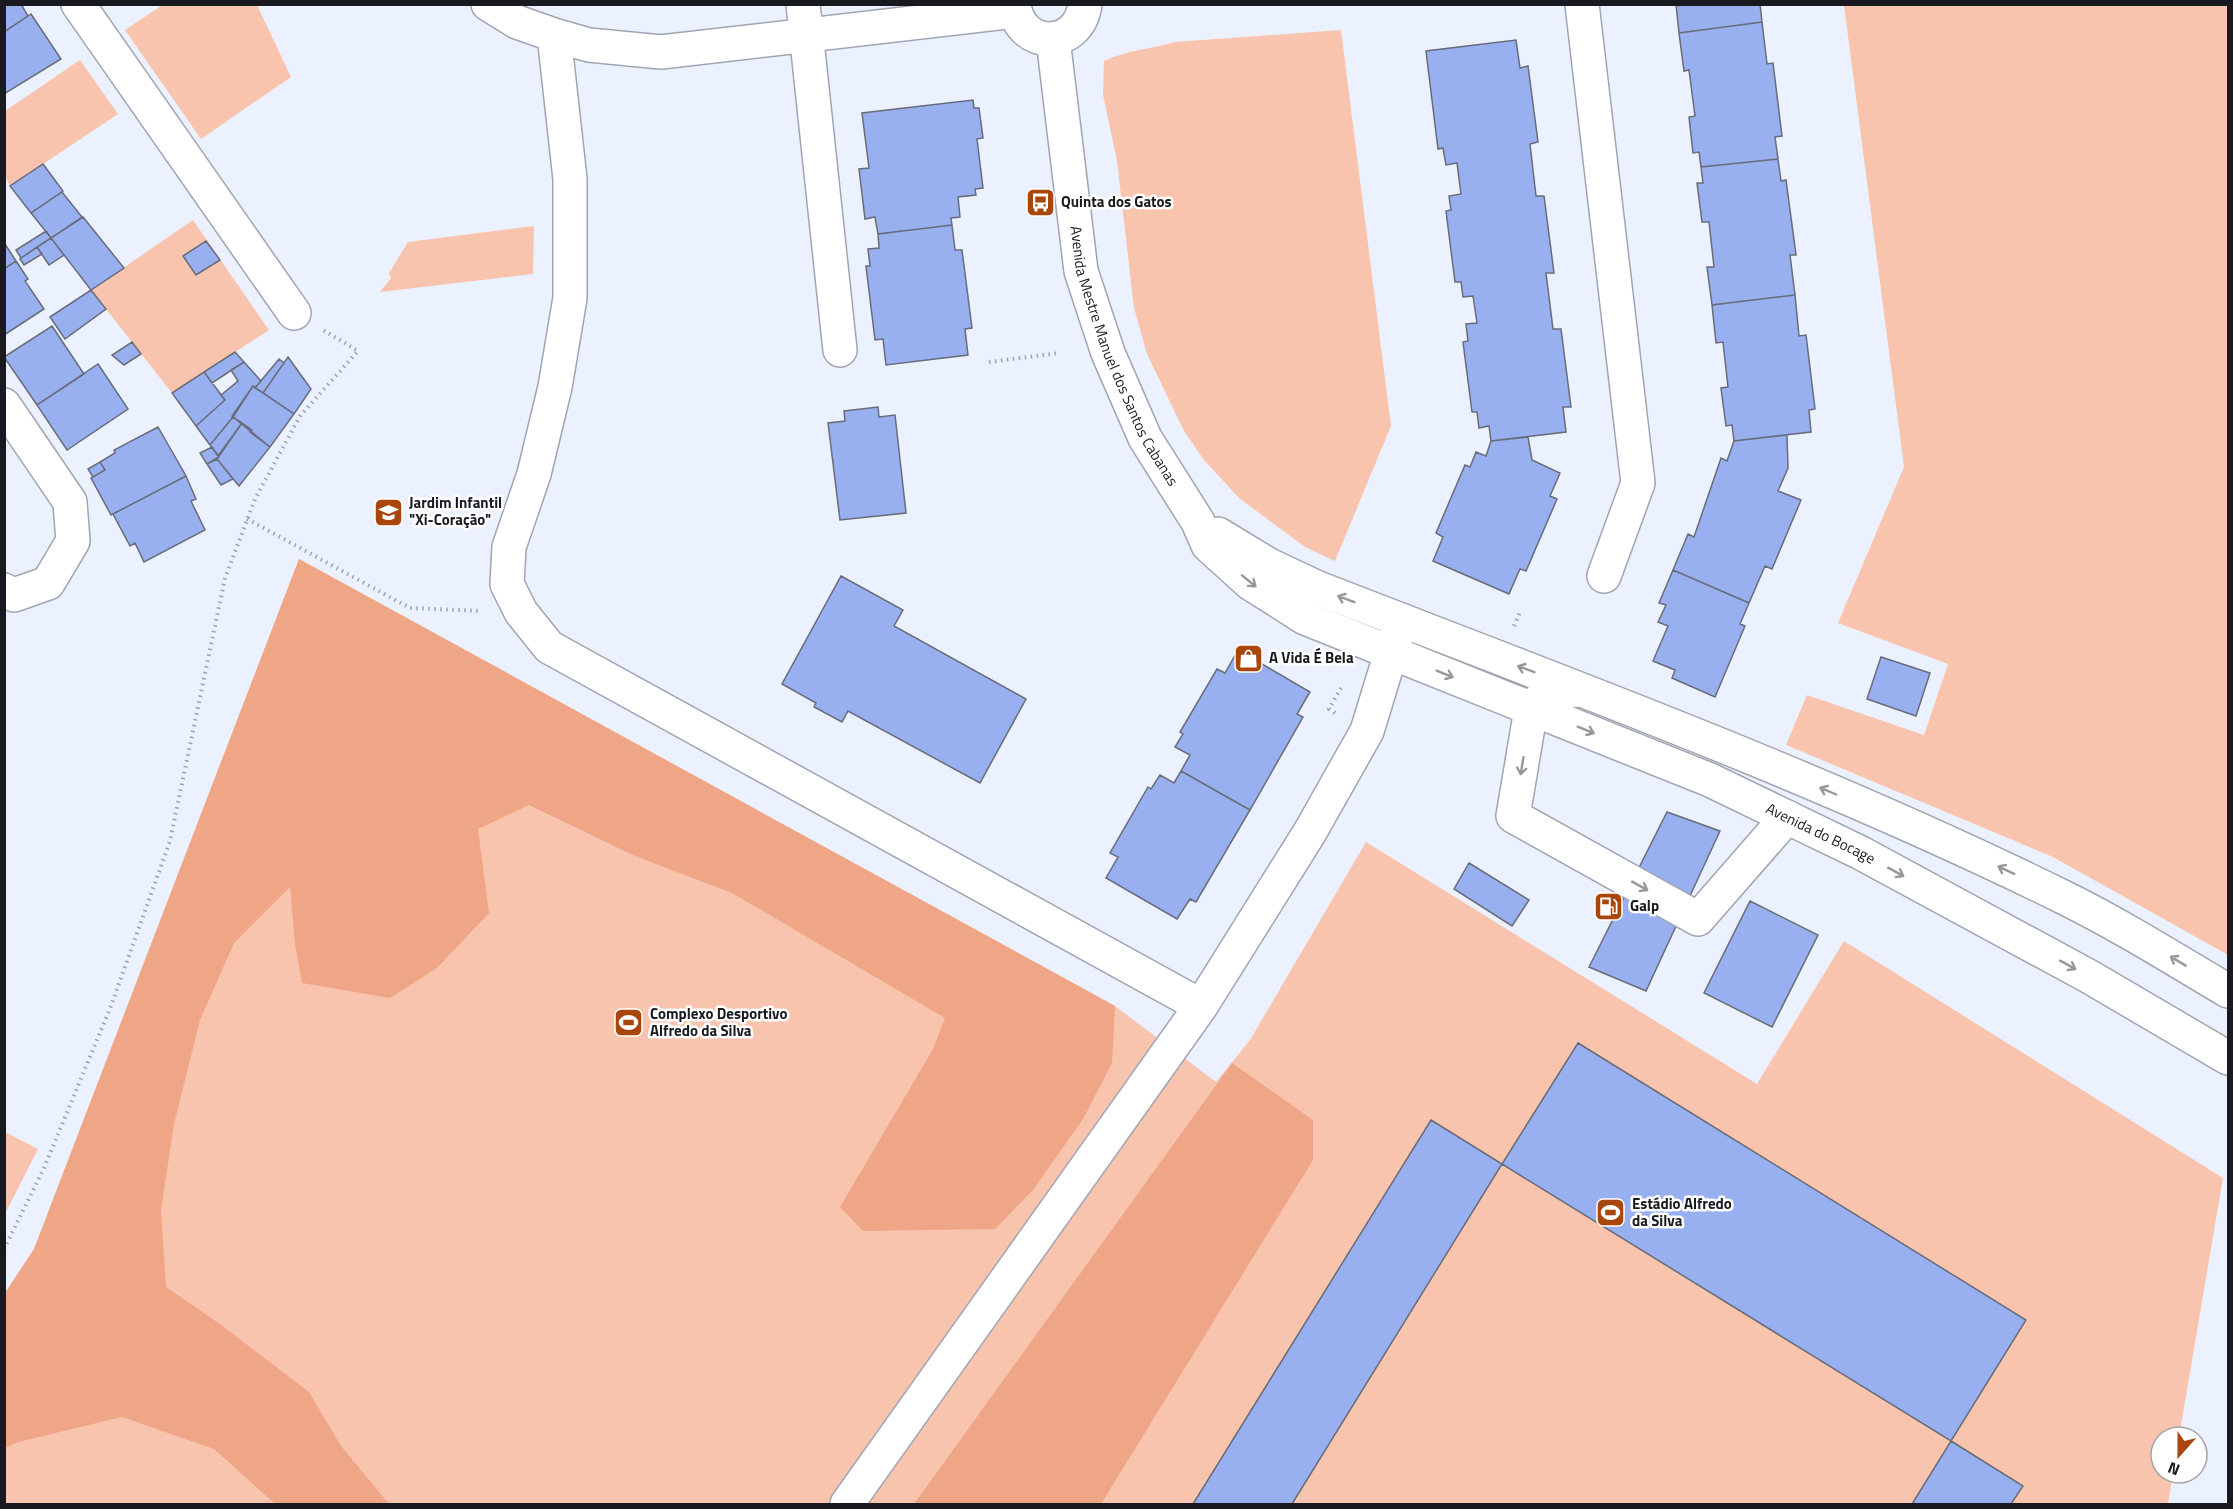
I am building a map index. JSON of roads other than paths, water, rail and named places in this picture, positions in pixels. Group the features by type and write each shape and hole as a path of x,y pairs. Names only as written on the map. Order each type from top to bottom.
{"street":[{"path":"78,4 294,313"},
{"path":"488,4 517,22 554,35 598,46 661,52 805,19 1015,8 1020,23 1029,32 1040,38 1053,39 1067,35 1077,27 1084,4"},
{"path":"1582,4 1638,483 1604,576"},
{"path":"805,19 840,350"},
{"path":"554,35 570,179 570,298 555,387 542,442 509,546 507,584 520,612 549,647 1201,1006"},
{"name":"Avenida Mestre Manuel dos Santos Cabanas","path":"1053,39 1081,271 1108,353 1145,438 1198,522 1208,545 1250,584 1305,618 1391,653"},
{"path":"4,405 70,502 73,541 48,583 14,595 4,590"},
{"name":"Avenida Mestre Manuel dos Santos Cabanas","path":"1198,522 1269,565 1401,620"},
{"path":"847,1504 1201,1006 1310,832 1367,731 1401,620 1678,728 1947,843 2064,897 2229,991"},
{"name":"Avenida do Bocage","path":"1391,653 1710,780 1787,817 1861,853 2069,966 2229,1058"},
{"path":"1581,690 1547,692 1531,709 1514,816 1698,919 1787,817"}],"place":[{"name":"Quinta dos Gatos","path":"1040,202"},
{"name":"Jardim Infantil \"Xi-Coração\"","path":"388,512"},
{"name":"A Vida É Bela","path":"1248,658"},
{"name":"Galp","path":"1609,906"},
{"name":"Complexo Desportivo Alfredo da Silva","path":"629,1023"},
{"name":"Estádio Alfredo da Silva","path":"1611,1213"}]}
